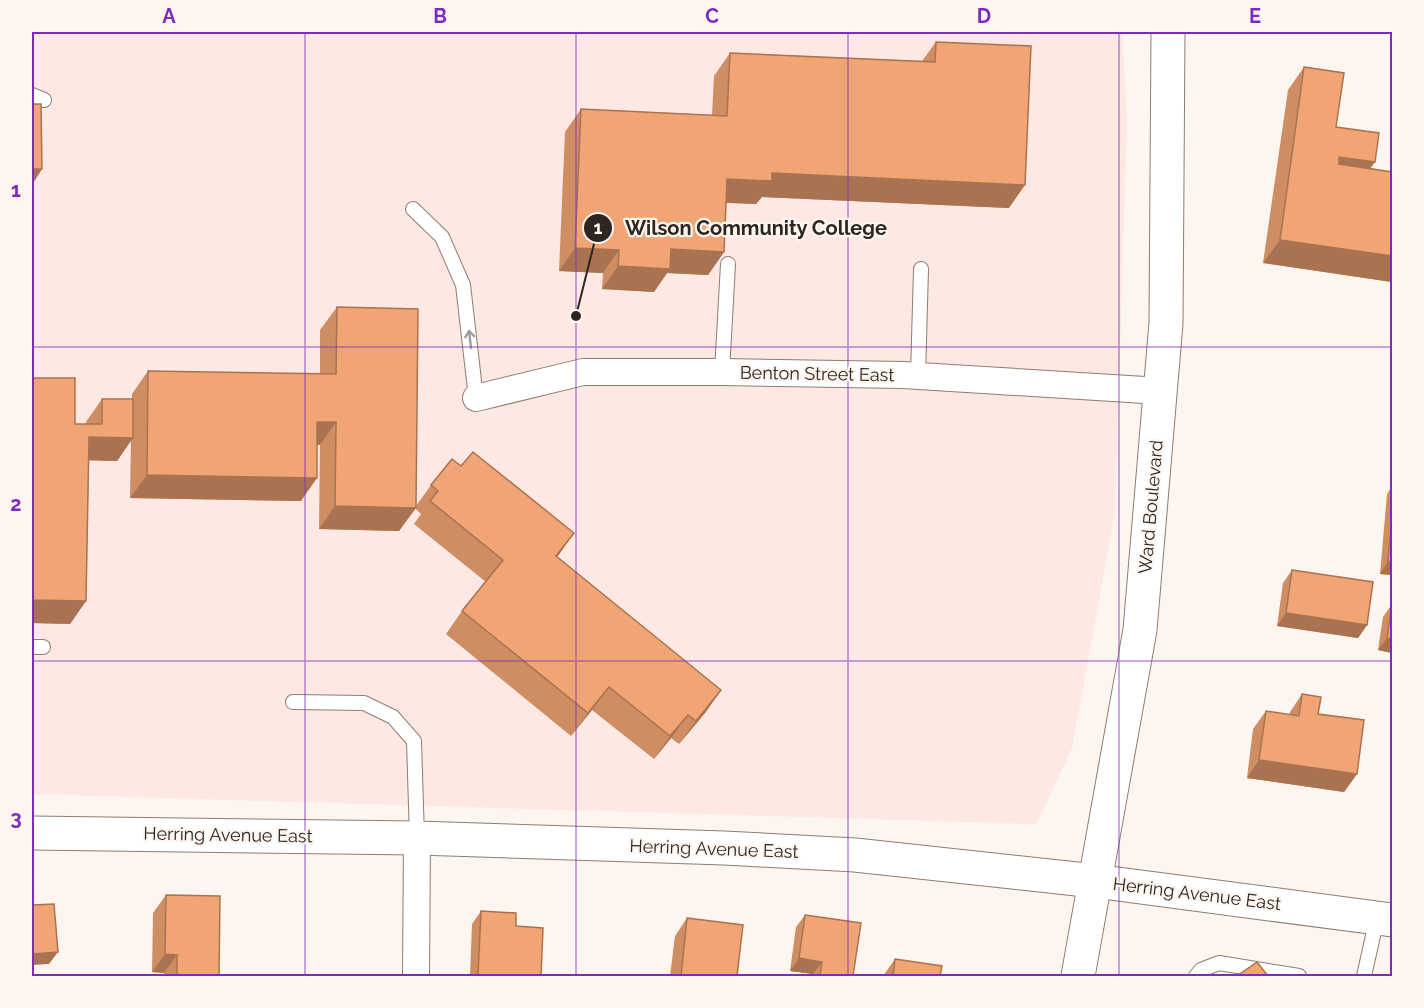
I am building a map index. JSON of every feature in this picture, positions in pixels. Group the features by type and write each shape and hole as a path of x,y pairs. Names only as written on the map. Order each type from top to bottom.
{"main road":[{"name":"Ward Boulevard","path":"1078,976 1140,630 1166,324 1168,32"},
{"name":"Herring Avenue East","path":"32,832 417,838 724,848 855,855 1095,881 1384,919"}],"street":[{"name":"Benton Street East","path":"476,398 583,372 918,376 1161,391"},
{"path":"416,976 417,838"}],"lane":[{"path":"412,209 442,237 463,285 476,398"},
{"path":"722,372 728,264"},
{"path":"918,376 921,269"},
{"path":"292,702 364,703 393,717 414,741 417,838"},
{"path":"1364,976 1384,919"},
{"path":"1196,976 1201,970 1219,963 1299,976"}],"shaded area":[{"path":"32,32 1122,32 1127,121 1115,512 1072,748 1036,824 32,794"}],"building":[{"path":"936,42 1031,46 1025,185 772,173 772,181 727,179 724,252 671,249 670,269 618,266 619,250 575,248 581,109 727,116 730,53 935,62"},
{"path":"1304,67 1344,73 1336,127 1379,133 1375,162 1339,157 1339,164 1392,172 1392,256 1280,240"},
{"path":"32,104 41,104 42,169 32,169"},
{"path":"337,307 418,309 416,508 335,506 336,422 317,422 317,478 147,475 148,371 336,374"},
{"path":"32,378 75,378 75,424 102,424 102,399 133,399 133,438 89,437 86,601 32,600"},
{"path":"473,452 574,533 556,556 721,690 696,721 688,715 670,736 609,687 588,713 462,611 503,560 430,501 438,491 431,485 452,459 461,466"},
{"path":"1392,517 1392,562 1388,561"},
{"path":"1292,570 1373,582 1367,625 1286,613"},
{"path":"1392,604 1392,639 1387,638"},
{"path":"1302,694 1321,697 1318,714 1364,720 1357,774 1259,760 1266,711 1299,716"},
{"path":"166,895 220,896 219,976 177,976 177,955 165,954"},
{"path":"54,904 58,952 32,954 32,905"},
{"path":"481,911 516,913 516,926 543,928 541,976 478,976"},
{"path":"805,915 861,923 853,976 820,976 822,962 799,958"},
{"path":"687,918 743,925 737,976 681,976"},
{"path":"895,959 942,966 940,976 893,976"},
{"path":"1257,962 1268,976 1237,976"}],"place":[{"name":"Wilson Community College","path":"576,316"}]}
